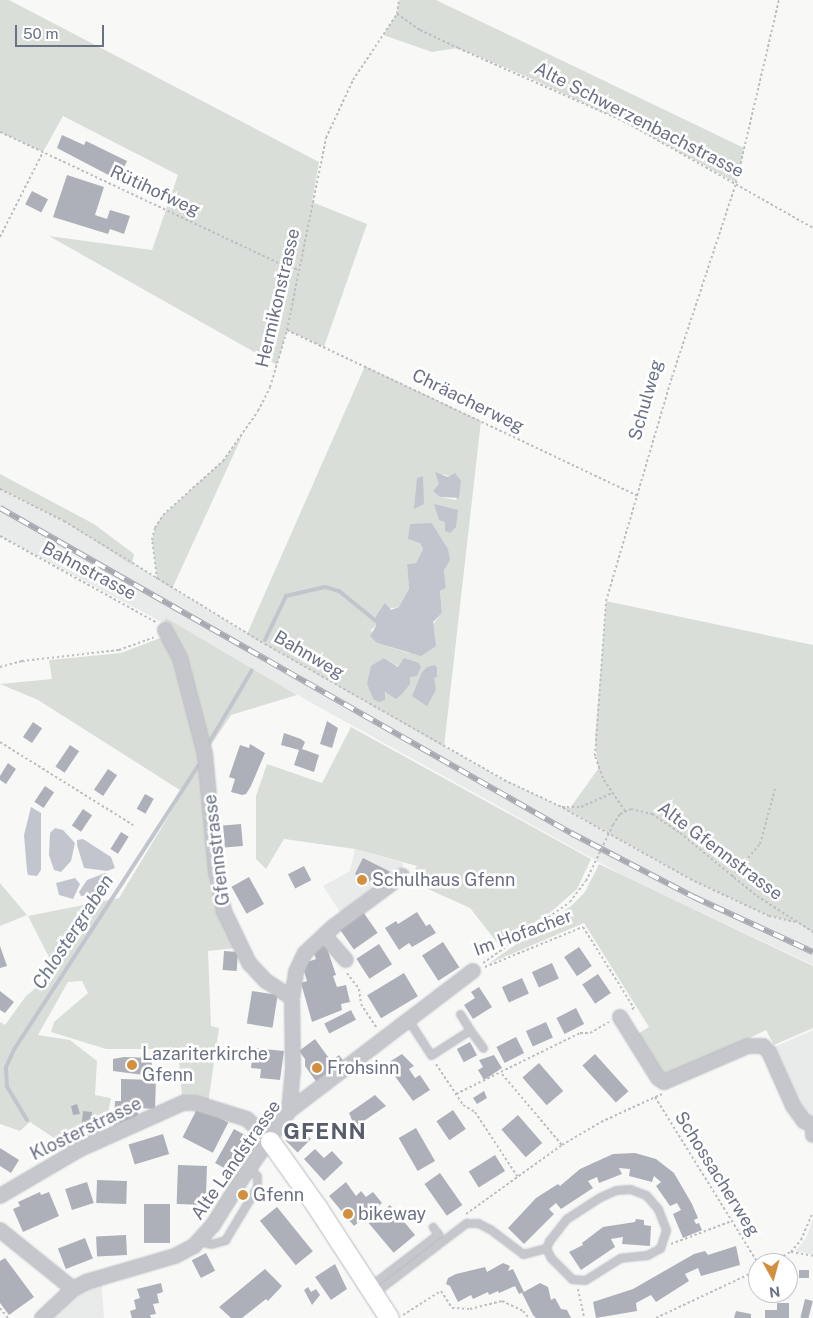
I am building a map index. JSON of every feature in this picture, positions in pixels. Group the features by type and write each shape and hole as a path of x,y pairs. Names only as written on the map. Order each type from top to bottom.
{"street":[{"name":"Gfennstrasse","path":"165,630 180,658 205,754 216,870 224,911 249,964 266,981 292,998"},
{"path":"289,1111 293,1068 292,998 300,959 324,935 402,876"},
{"path":"324,935 346,960"},
{"name":"Alte Landstrasse","path":"42,1318 73,1289 101,1276 175,1256 200,1241 214,1226 249,1167 270,1141 289,1111 474,971"},
{"path":"620,1017 658,1078 664,1082 748,1046 763,1046 769,1052 793,1106 804,1121 813,1125 813,1135"},
{"name":"Klosterstrasse","path":"0,1196 80,1149 183,1103 195,1103 247,1119 270,1141"},
{"path":"270,1141 389,1318"},
{"path":"0,1230 73,1289"}],"lane":[{"path":"460,1014 483,1048"},
{"path":"409,1021 431,1055 470,1030"},
{"path":"371,1290 466,1223 478,1223 490,1228 523,1254 546,1248 566,1219 600,1197 616,1190 630,1189 646,1195 658,1210 666,1230 664,1241 660,1248 647,1256 620,1258 579,1282 551,1258 546,1248"},
{"path":"371,1290 438,1234 433,1226"}],"path":[{"name":"Hermikonstrasse","path":"157,579 152,540 155,528 170,508 223,461 243,434 270,387 287,330 300,270 319,162 326,138 353,80 397,14 399,0"},
{"name":"Schulweg","path":"625,811 598,769 595,756 606,601 672,376 736,183 778,0"},
{"name":"Alte Schwerzenbachstrasse","path":"397,14 420,30 627,123 813,228"},
{"name":"Rütihofweg","path":"0,132 280,264 300,270"},
{"path":"0,237 43,152"},
{"name":"Chräacherweg","path":"287,330 638,496"},
{"name":"Bahnweg","path":"0,489 64,522 157,579 444,747 562,807 699,883 769,916 795,922"},
{"name":"Bahnstrasse","path":"0,536 149,617 165,630"},
{"path":"0,667 22,660 119,650 165,630"},
{"path":"0,742 133,825"},
{"path":"732,877 760,844 775,789"},
{"path":"562,807 581,807 613,793"},
{"name":"Alte Gfennstrasse","path":"625,811 637,809 652,814 680,833 732,877 795,922 813,932"},
{"path":"474,971 501,948 570,902 586,881 613,825 625,811"},
{"name":"Im Hofacher","path":"474,971 583,927 634,1008 620,1017"},
{"path":"346,960 340,964 359,989 361,1004 383,1040"},
{"path":"456,1094 580,1033 590,1033 620,1017"},
{"path":"431,1055 463,1105 475,1112 517,1176"},
{"path":"501,1073 562,1145"},
{"path":"458,1220 562,1145 601,1122 664,1094"},
{"name":"Schossacherweg","path":"655,1097 752,1253"},
{"path":"813,1212 801,1240 791,1252 813,1256"},
{"path":"664,1241 671,1244 681,1242 732,1221"},
{"path":"656,1318 748,1275"},
{"path":"579,1282 584,1318"},
{"path":"399,1318 441,1291 452,1308 470,1309 502,1301 523,1311 529,1318"},
{"path":"0,1308 8,1318"}],"shaded area":[{"path":"0,0 9,0 319,162 312,202 367,224 324,347 287,330 277,365 49,236 152,250 178,175 63,116 43,152 0,132"},
{"path":"399,0 436,0 744,148 736,183 627,123 523,75 458,48 432,52 383,35 397,14"},
{"path":"365,366 481,421 444,747 247,634","holes":["443,474 461,481 456,500 440,497 439,481","432,523 448,549 444,570 446,588 440,591 442,613 409,653 377,643 371,630 376,626 376,616 382,610 399,607 405,600 409,589 407,564 416,563 423,549 420,543","384,658 399,667 388,692 373,699 367,684"]},
{"path":"243,434 172,589 157,579 152,540 155,528 163,515 223,461"},
{"path":"435,472 448,477 455,473 461,481 459,498 440,497 433,491 439,484"},
{"path":"0,474 94,524 134,554 132,565 64,521 0,489"},
{"path":"423,476 424,504 414,509 417,478"},
{"path":"0,489 64,521 265,644 504,780 562,807 690,879 769,916 795,922 813,932 813,965 624,876 252,670 0,536"},
{"path":"434,504 458,510 456,527 450,533 445,531 445,522 439,520"},
{"path":"432,523 448,549 450,560 444,570 446,588 440,591 442,613 433,622 436,646 421,656 377,643 370,636 376,626 376,616 385,603 391,610 399,607 409,589 407,564 416,563 423,549 420,543 408,539 410,524"},
{"path":"606,601 813,645 813,932 795,922 769,916 690,879 562,807 570,808 598,769 595,740"},
{"path":"166,618 297,695 231,715 209,748 163,624"},
{"path":"160,638 168,642 204,767 237,948 208,951 211,1026 219,1028 208,1104 182,1097 178,1049 106,1049 51,1032 54,1022 88,993 82,981 68,982 38,1035 70,1040 97,1061 95,1095 111,1098 104,1133 72,1150 30,1122 20,1131 0,1124 0,1022 5,1025 26,996 56,971 28,916 119,898 183,792 38,700 0,684 52,679 49,660 121,653"},
{"path":"384,658 398,667 404,658 419,663 421,667 417,676 410,677 410,684 396,699 385,692 385,700 379,702 373,699 367,684 371,666"},
{"path":"435,665 437,668 437,677 434,678 436,690 427,706 412,696 422,672 427,667"},
{"path":"351,727 591,859 577,889 552,911 499,945 470,908 408,880 417,866 355,849 284,839 266,869 256,859 256,796 267,764 322,783"},
{"path":"31,807 41,813 41,870 37,876 28,875 27,871 24,835"},
{"path":"55,828 63,830 75,843 71,861 61,872 54,870 49,855 50,833"},
{"path":"83,839 111,857 115,868 107,871 84,868 77,845 77,840"},
{"name":"Schulhaus Gfenn","path":"355,849 404,863 399,875 342,915 323,886 350,871"},
{"path":"599,864 813,966 813,1028 774,1045 766,1030 672,1076 668,1073 661,1075 636,1035 649,1027 584,923 488,964 571,906 585,892"},
{"path":"105,873 111,877 111,881 104,893 81,896 79,892 87,880"},
{"path":"75,878 80,884 73,899 59,895 56,883"},
{"path":"0,883 27,915 0,926"},
{"path":"813,1030 813,1142 772,1048"},
{"path":"813,1219 813,1255 796,1251 807,1236"},
{"path":"101,1276 104,1318 42,1318"}],"building":[{"path":"62,135 84,145 86,141 127,161 118,180 57,148"},
{"path":"67,175 104,187 95,215 107,219 110,210 130,216 124,234 110,229 108,234 53,217"},
{"path":"32,191 48,199 41,213 25,204"},
{"path":"327,721 338,728 332,748 320,744"},
{"path":"33,722 42,728 32,743 23,737"},
{"path":"284,733 305,742 302,749 319,755 314,772 294,765 299,750 281,745"},
{"path":"250,744 265,753 246,794 242,795 231,792 235,779 229,777 240,745 249,748"},
{"path":"70,745 79,751 65,773 55,767"},
{"path":"8,763 16,769 6,784 0,780 0,776"},
{"path":"108,769 117,775 103,796 94,790"},
{"path":"45,786 54,792 43,808 34,802"},
{"path":"145,794 154,799 146,814 137,809"},
{"path":"83,809 92,815 81,832 72,826"},
{"path":"241,824 243,846 225,847 223,826"},
{"path":"121,832 129,837 118,854 110,849"},
{"name":"Schulhaus Gfenn","path":"363,858 390,872 382,888 355,874"},
{"path":"304,866 311,880 295,888 288,874"},
{"path":"249,877 264,904 247,914 232,887"},
{"path":"361,909 378,933 354,949 337,926"},
{"path":"417,912 426,926 430,924 436,933 412,947 409,943 399,950 385,928 396,921 398,924"},
{"path":"443,942 459,967 438,981 422,956"},
{"path":"379,944 392,964 369,979 356,959"},
{"path":"326,945 336,975 333,976 337,987 346,985 350,1002 341,1004 342,1010 312,1022 301,983 307,981 302,964 316,959 313,950"},
{"path":"0,946 7,966 0,968"},
{"path":"579,947 592,966 577,976 564,957"},
{"path":"224,951 238,952 237,971 223,970"},
{"path":"552,963 559,979 539,987 532,972"},
{"path":"404,973 418,996 381,1018 367,995"},
{"path":"598,974 611,993 595,1004 582,985"},
{"path":"522,978 529,994 509,1002 502,987"},
{"path":"479,987 492,1007 473,1019 464,1005 475,998 471,992"},
{"path":"0,991 14,1002 5,1013 0,1010"},
{"path":"252,991 278,995 273,1028 247,1024"},
{"path":"576,1008 584,1024 565,1034 556,1018"},
{"path":"351,1010 356,1020 329,1033 324,1024"},
{"path":"546,1022 553,1038 533,1046 526,1031"},
{"path":"516,1037 524,1053 505,1063 496,1047"},
{"path":"315,1039 331,1061 339,1055 345,1063 318,1084 305,1066 305,1059 299,1051"},
{"path":"470,1042 477,1055 464,1062 457,1049"},
{"path":"253,1048 284,1051 280,1080 260,1078 261,1069 251,1068"},
{"path":"402,1054 414,1066 409,1069 415,1078 420,1075 430,1090 413,1101 386,1064"},
{"path":"595,1054 628,1091 616,1103 582,1065"},
{"path":"494,1055 502,1068 484,1080 478,1070 483,1067 479,1060"},
{"name":"Lazariterkirche Gfenn","path":"124,1057 152,1058 151,1076 113,1071 113,1059"},
{"path":"539,1063 563,1091 547,1105 522,1077"},
{"path":"121,1079 156,1080 155,1109 138,1108 138,1121 128,1127 114,1126 115,1101 121,1101"},
{"path":"484,1091 487,1098 477,1104 473,1098"},
{"path":"375,1095 386,1106 355,1127 349,1113"},
{"path":"77,1104 80,1114 73,1115 71,1106"},
{"path":"198,1107 228,1122 213,1153 183,1137"},
{"path":"453,1110 466,1129 449,1140 436,1121"},
{"path":"83,1111 92,1112 90,1126 82,1125"},
{"path":"518,1115 542,1143 526,1157 501,1129"},
{"path":"299,1127 311,1139 298,1152 286,1140"},
{"path":"416,1128 435,1161 418,1171 399,1138"},
{"path":"234,1129 252,1139 233,1173 215,1163"},
{"path":"163,1134 169,1154 135,1165 129,1145"},
{"path":"0,1148 19,1160 11,1173 0,1166"},
{"path":"315,1149 324,1158 332,1151 343,1163 324,1181 304,1159"},
{"path":"635,1153 656,1159 674,1173 698,1218 694,1220 696,1224 699,1223 702,1230 683,1238 673,1214 681,1210 677,1203 670,1206 656,1186 661,1182 654,1176 652,1182 629,1176 630,1169 619,1168 622,1174 599,1183 597,1177 588,1181 593,1188 561,1209 556,1203 549,1209 554,1214 524,1244 508,1228 536,1198 558,1184 560,1186 580,1169 613,1154"},
{"path":"495,1155 505,1171 479,1188 469,1171"},
{"path":"178,1165 207,1166 206,1205 177,1204"},
{"path":"440,1173 462,1205 447,1216 424,1184"},
{"path":"97,1180 127,1181 126,1204 96,1203"},
{"path":"87,1182 94,1203 72,1210 65,1189"},
{"path":"346,1182 356,1196 361,1191 366,1197 373,1192 382,1203 354,1226 329,1196"},
{"path":"40,1192 41,1195 49,1192 59,1216 23,1232 13,1209 20,1206 18,1202"},
{"path":"144,1204 170,1204 170,1243 144,1243"},
{"path":"390,1205 415,1235 394,1253 369,1223"},
{"path":"277,1207 313,1251 296,1265 260,1221"},
{"path":"636,1219 644,1220 644,1225 651,1226 650,1246 622,1244 623,1237 611,1239 615,1247 581,1270 569,1252 583,1245 582,1243 603,1227 635,1222"},
{"path":"126,1235 127,1255 97,1257 96,1237"},
{"path":"85,1238 93,1259 66,1269 58,1248"},
{"path":"736,1246 740,1265 701,1276 698,1268 685,1274 689,1281 656,1302 651,1295 636,1303 637,1311 596,1318 593,1302 633,1289 694,1254 705,1251 708,1255"},
{"path":"206,1253 215,1271 201,1278 192,1260"},
{"path":"5,1258 34,1297 9,1315 0,1303 0,1261"},
{"path":"503,1263 510,1266 508,1271 513,1269 524,1292 519,1294 515,1286 499,1293 498,1291 489,1295 488,1292 473,1299 471,1295 458,1302 450,1286 446,1284 448,1278 456,1274 485,1267 487,1272"},
{"path":"335,1264 347,1289 331,1300 315,1277"},
{"path":"265,1269 282,1286 268,1301 266,1299 242,1318 231,1318 219,1307"},
{"path":"799,1270 809,1270 809,1278 799,1278"},
{"path":"161,1283 163,1292 157,1294 159,1303 153,1304 156,1314 150,1315 151,1318 132,1318 130,1311 136,1309 134,1300 140,1298 137,1289"},
{"path":"540,1283 548,1287 551,1300 555,1298 561,1309 567,1310 571,1318 536,1318 533,1315 522,1293"},
{"path":"308,1287 311,1292 316,1289 320,1295 312,1305 304,1290"},
{"path":"805,1299 813,1301 809,1318 800,1317"},
{"path":"777,1303 789,1303 789,1318 765,1318 765,1310 777,1310"},
{"path":"736,1311 751,1314 751,1318 734,1318"}],"waterway":[{"name":"Chlostergraben","path":"265,640 286,596 325,587 339,591 376,621"},
{"name":"Chlostergraben","path":"210,741 252,670"},
{"name":"Chlostergraben","path":"27,1120 7,1087 6,1067 15,1048 198,766"}],"railway":[{"path":"0,508 571,833 694,897 813,952"}],"place":[{"name":"Schulhaus Gfenn","path":"362,880"},
{"name":"Lazariterkirche Gfenn","path":"132,1065"},
{"name":"Frohsinn","path":"317,1068"},
{"name":"Gfenn","path":"243,1195"},
{"name":"bikeway","path":"348,1214"}],"district":[{"name":"GFENN","path":"325,1132"}]}
